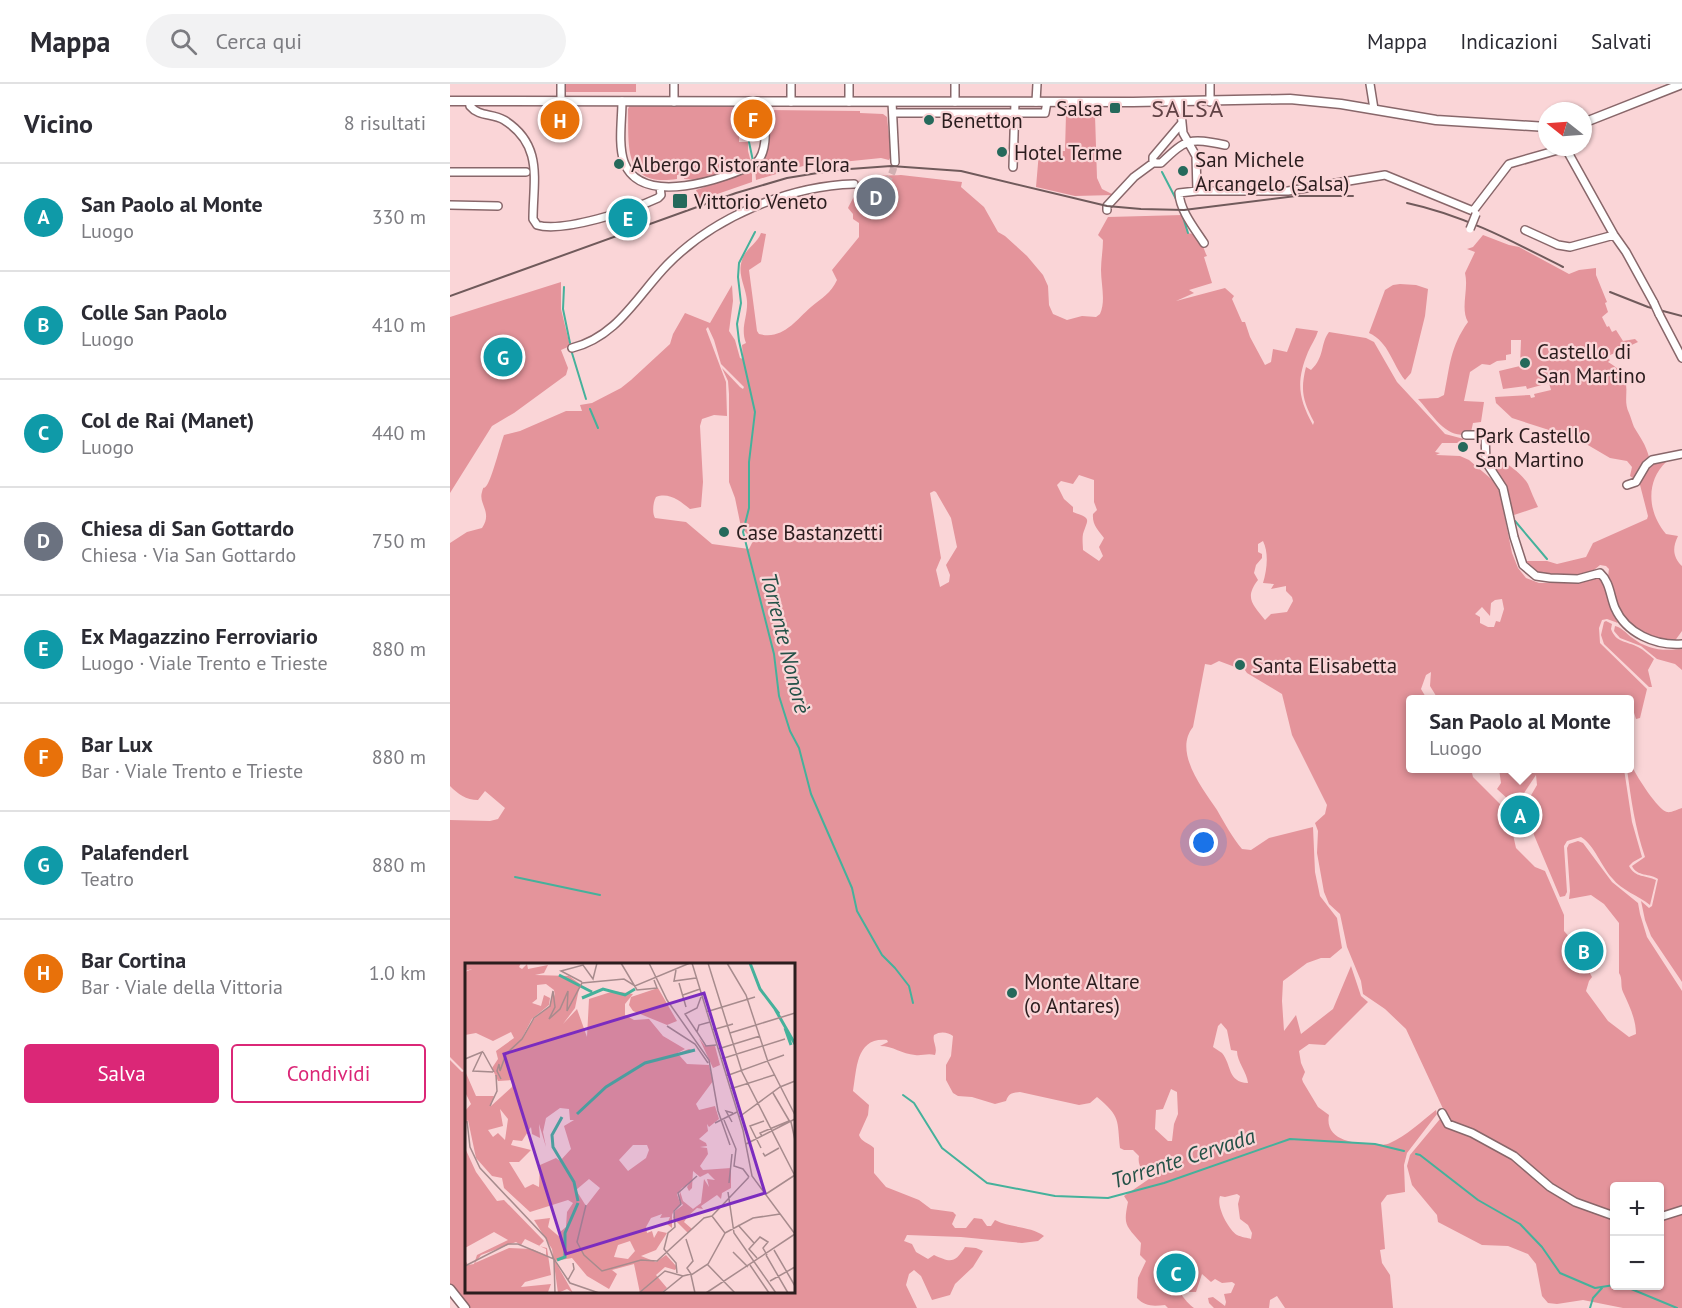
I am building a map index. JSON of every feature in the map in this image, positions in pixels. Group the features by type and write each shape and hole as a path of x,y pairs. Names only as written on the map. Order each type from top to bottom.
{"street":[{"path":"561,84 561,102"},
{"path":"674,84 674,102"},
{"path":"955,84 955,102"},
{"path":"1036,102 1037,84"},
{"path":"1210,84 1210,102"},
{"path":"1370,84 1374,109"},
{"path":"1592,119 1682,84"},
{"path":"791,85 791,102"},
{"path":"849,85 849,102"},
{"path":"893,113 1014,113 1046,107 1303,100 1436,120 1538,126"},
{"path":"450,101 1036,102 1046,107"},
{"path":"470,101 470,106 474,111 483,115 492,115 507,122 528,148 534,161 536,176 533,219 537,225 547,227 596,219 655,200 661,195 660,187"},
{"path":"622,101 622,149 626,166 639,181 660,187 699,184 756,163 763,149 764,102"},
{"path":"892,102 895,162"},
{"path":"1012,167 1015,102"},
{"path":"1180,102 1181,124 1196,156 1197,191"},
{"path":"1153,163 1153,157 1181,124"},
{"path":"1107,210 1107,206 1128,183 1153,163 1161,163 1177,147 1187,141 1225,145"},
{"path":"1204,243 1187,217 1179,195 1182,192 1288,191 1384,175 1473,211 1509,164 1538,155"},
{"path":"1570,156 1614,235 1626,252 1682,358"},
{"path":"450,172 526,172"},
{"path":"572,348 586,344 611,329 668,264 701,237 723,223 745,212 792,195 828,186 854,184"},
{"path":"1470,230 1485,196"},
{"path":"450,205 498,206"},
{"path":"1526,230 1558,245 1570,247 1614,235"},
{"path":"1466,435 1485,435 1486,462 1503,488 1520,559 1529,571 1536,576 1570,579 1600,573 1609,586 1624,624 1645,637 1659,642 1682,644"},
{"path":"1627,485 1636,482 1652,459 1682,454"},
{"path":"1442,1113 1448,1124 1472,1133 1514,1156 1550,1187 1575,1202 1610,1215"},
{"path":"1664,1215 1682,1210"},
{"path":"450,1289 465,1308"}],"shaded area":[{"path":"565,84 636,84 636,92 565,92"},
{"path":"740,104 739,142 748,142 751,162 701,180 684,179 684,175 677,175 677,179 659,180 647,177 638,171 633,162 628,138 630,105"},
{"path":"767,110 860,111 860,113 883,114 887,117 891,156 889,160 881,158 803,166 756,180 755,168 766,154"},
{"path":"1066,114 1095,115 1097,178 1102,189 1114,195 1075,196 1036,187 1039,152 1065,151"},
{"path":"752,171 752,182 700,200 696,190"},
{"path":"901,175 962,182 961,187 984,207 998,232 1027,256 1043,275 1048,286 1049,305 1053,314 1067,320 1082,316 1096,317 1102,309 1103,240 1098,235 1108,217 1183,215 1188,233 1196,236 1202,244 1207,256 1204,257 1212,283 1189,290 1194,293 1176,301 1225,288 1234,296 1232,299 1242,322 1245,322 1265,365 1271,362 1273,349 1287,352 1296,328 1318,331 1304,362 1300,381 1304,406 1313,425 1314,422 1304,396 1304,375 1306,367 1311,370 1318,360 1329,332 1366,338 1374,342 1397,382 1445,434 1464,439 1459,443 1442,443 1435,452 1440,453 1436,455 1460,456 1469,460 1496,483 1512,553 1518,568 1526,578 1539,583 1566,583 1601,577 1612,613 1618,623 1607,619 1602,620 1599,628 1600,643 1647,689 1640,718 1636,719 1634,713 1634,695 1436,695 1430,686 1431,672 1426,675 1421,689 1425,695 1406,695 1406,773 1472,773 1473,777 1508,812 1516,848 1535,867 1545,871 1564,915 1564,931 1573,941 1592,977 1586,991 1608,1021 1629,1037 1636,1034 1636,1028 1622,989 1619,973 1619,923 1604,904 1591,895 1569,899 1567,848 1569,844 1578,841 1583,843 1612,882 1638,903 1647,937 1682,991 1682,1308 1623,1308 1583,1300 1548,1303 1542,1296 1536,1264 1528,1254 1508,1246 1482,1245 1438,1222 1437,1215 1412,1185 1407,1166 1410,1155 1445,1113 1406,1029 1385,1009 1363,994 1361,981 1347,947 1340,914 1329,904 1324,892 1317,853 1318,831 1315,823 1325,814 1327,805 1292,735 1282,694 1247,673 1240,663 1235,667 1219,661 1211,665 1205,664 1193,727 1186,748 1192,770 1242,849 1251,850 1269,838 1313,827 1315,872 1320,896 1337,918 1342,948 1330,958 1321,958 1307,963 1283,981 1284,1031 1296,1015 1301,1034 1333,1009 1351,966 1361,996 1368,1002 1325,1045 1309,1044 1299,1051 1305,1072 1303,1082 1318,1107 1329,1115 1331,1130 1342,1139 1349,1141 1388,1144 1436,1110 1437,1114 1407,1153 1404,1165 1405,1192 1387,1195 1381,1203 1385,1249 1380,1250 1382,1263 1390,1275 1393,1308 1285,1308 1277,1296 1270,1300 1269,1308 1214,1308 1208,1298 1213,1297 1225,1306 1224,1294 1231,1293 1235,1284 1222,1283 1215,1279 1211,1282 1202,1274 1196,1292 1189,1292 1187,1277 1176,1267 1178,1257 1173,1251 1169,1257 1169,1264 1173,1281 1183,1297 1194,1308 1168,1308 1165,1305 1153,1306 1143,1303 1137,1298 1138,1278 1146,1261 1140,1255 1141,1243 1127,1225 1128,1202 1124,1196 1149,1179 1140,1166 1139,1156 1133,1150 1120,1148 1118,1125 1110,1109 1097,1097 1090,1103 1079,1105 1020,1092 1011,1094 1006,1101 995,1104 972,1097 958,1096 953,1093 946,1080 946,1065 951,1056 953,1036 944,1032 934,1035 935,1055 910,1054 880,1046 888,1042 887,1040 877,1040 869,1043 860,1056 853,1091 869,1105 868,1115 859,1135 863,1141 874,1148 874,1173 886,1187 919,1200 931,1209 953,1212 956,1215 952,1224 955,1228 966,1228 974,1218 982,1219 987,1226 991,1226 995,1220 1033,1230 1044,1236 1038,1241 1022,1243 907,1235 904,1241 912,1244 916,1252 928,1259 934,1255 952,1260 965,1247 983,1251 973,1267 955,1284 950,1295 932,1300 921,1276 914,1270 909,1274 906,1285 917,1308 460,1308 450,1297 450,1060 462,1072 464,1071 450,1057 450,820 490,821 498,819 505,808 485,791 478,800 474,800 462,796 450,786 450,543 467,532 482,528 485,522 486,513 481,496 491,476 504,435 520,431 566,411 582,411 580,405 592,403 621,388 670,344 685,313 710,323 732,285 733,301 729,331 735,340 740,358 743,359 742,345 746,343 744,327 747,301 741,276 741,265 744,256 761,233 766,234 761,262 749,270 757,331 759,334 775,334 794,323 835,285 837,280 832,270 859,237 859,223 853,219 853,214 848,208 856,192 867,179 874,176","holes":["708,327 721,364 744,387 743,389 740,387 722,368 728,381 729,394 729,482 741,527 753,541 749,549 712,544 686,522 655,518 653,513 655,499 661,496 674,498 690,509 701,507 703,482 700,426 702,419 714,415 727,416 726,382 706,329","1079,475 1094,480 1094,502 1097,510 1093,514 1093,521 1104,538 1099,547 1103,556 1099,561 1083,550 1086,518 1073,512 1073,507 1064,499 1057,485 1061,481 1073,484","934,491 951,518 957,547 946,565 950,575 949,582 940,587 936,570 941,558 930,493","1263,541 1266,551 1266,573 1263,583 1274,584 1271,589 1286,586 1286,591 1293,601 1287,612 1271,614 1265,620 1251,597 1258,580 1254,573 1256,565 1262,558 1262,554 1258,552 1258,544","1502,599 1504,609 1500,622 1496,621 1494,627 1488,627 1480,623 1480,617 1475,614 1482,607 1490,616 1491,603","1221,1023 1227,1030 1231,1050 1237,1051 1248,1083 1236,1080 1222,1053 1213,1047 1218,1026","1171,1089 1177,1092 1178,1114 1172,1141 1168,1141 1155,1129 1156,1110 1163,1109","1237,1194 1240,1196 1238,1204 1240,1219 1248,1225 1252,1233 1251,1239 1237,1235 1230,1228 1221,1211 1219,1200 1220,1196"]},
{"path":"1483,235 1519,247 1569,274 1596,268 1596,275 1607,302 1605,303 1608,312 1602,317 1607,327 1609,326 1612,332 1616,330 1623,341 1635,339 1638,342 1606,357 1610,360 1608,362 1623,375 1627,406 1634,427 1649,457 1634,479 1630,476 1632,467 1627,461 1610,458 1564,431 1549,430 1512,418 1496,403 1495,397 1530,395 1531,398 1535,397 1534,394 1551,390 1549,383 1527,389 1526,386 1503,389 1499,371 1520,366 1521,340 1511,340 1511,354 1506,355 1506,360 1490,365 1482,364 1470,372 1464,401 1484,402 1481,422 1473,423 1471,432 1463,435 1448,430 1418,399 1438,398 1444,395 1454,348 1468,322 1465,311 1465,273 1475,252 1467,249 1473,247"},
{"path":"561,282 561,309 570,346 561,350 568,368 566,375 492,426 450,493 450,317"},
{"path":"1400,284 1416,285 1428,289 1425,316 1411,373 1405,380 1386,348 1369,333 1385,290"},
{"path":"1490,456 1506,463 1521,475 1528,484 1538,507 1514,515 1502,484 1489,464"},
{"path":"1661,460 1666,462 1655,479 1651,498 1655,517 1660,526 1666,534 1678,536 1674,552 1682,566 1682,631 1674,642 1653,637 1629,623 1618,607 1611,590 1609,569 1606,566 1600,565 1588,575 1566,578 1540,575 1531,571 1525,561 1547,561 1557,564 1586,557 1593,543 1647,519 1639,481 1648,468"},
{"path":"1606,621 1612,624 1611,629 1616,637 1640,648 1654,659 1648,670 1652,687 1649,687 1604,644 1601,635"},
{"path":"1615,626 1649,647 1661,650 1682,649 1682,670 1675,664 1657,659 1641,646 1620,638 1614,631"},
{"path":"1634,770 1648,793 1663,810 1669,812 1682,808 1682,982 1651,936 1645,920 1641,901 1649,908 1652,906 1658,879 1637,872 1632,866 1645,857 1628,773 1634,773"},
{"path":"1500,773 1625,773 1632,822 1642,857 1629,866 1638,874 1656,880 1650,905 1616,882 1581,837 1567,841 1564,846 1567,892 1565,896 1560,897 1534,835 1526,804 1537,785 1536,775 1518,802 1511,802 1497,789 1501,783"}],"waterway":[{"path":"749,142 753,161"},
{"path":"1162,172 1177,201"},
{"path":"1182,214 1188,233"},
{"name":"Torrente Nonorè","path":"755,232 739,263 738,277 741,303 737,324 739,341 755,412 749,462 749,508 743,532 774,654 779,696 790,731 799,748 811,794 852,888 857,911 882,955 909,986 913,1003"},
{"path":"564,287 563,309 570,343"},
{"path":"572,353 586,399"},
{"path":"590,409 598,428"},
{"path":"1515,521 1547,559"},
{"path":"515,877 600,895"},
{"name":"Torrente Cervada","path":"903,1095 914,1103 942,1148 987,1183 1055,1196 1108,1198 1164,1183 1290,1139 1375,1144 1404,1151"},
{"name":"Torrente Cervada","path":"1416,1154 1478,1200 1520,1224 1542,1247 1560,1273 1595,1288 1610,1286"},
{"path":"1590,1308 1593,1298 1602,1288"},
{"name":"Torrente Cervada","path":"1634,1290 1677,1308"}],"tunnel":[{"path":"854,184 882,184 890,177 895,162"}],"railway":[{"path":"450,296 736,193 787,178 836,170 891,166 961,171 1107,206 1141,209 1184,210 1296,196 1353,196"},
{"path":"1407,203 1468,222 1506,238 1563,267"},
{"path":"1610,292 1648,307 1682,316"}],"place":[{"name":"Salsa","path":"1115,108"},
{"name":"Bar Lux","path":"753,119"},
{"name":"Bar Cortina","path":"560,120"},
{"name":"Benetton","path":"929,120"},
{"name":"Hotel Terme","path":"1002,152"},
{"name":"Albergo Ristorante Flora","path":"619,164"},
{"name":"San Michele Arcangelo (Salsa)","path":"1183,171"},
{"name":"Chiesa di San Gottardo","path":"876,197"},
{"name":"Vittorio Veneto","path":"680,201"},
{"name":"Ex Magazzino Ferroviario","path":"628,218"},
{"name":"Palafenderl","path":"503,357"},
{"name":"Castello di San Martino","path":"1525,363"},
{"name":"Park Castello San Martino","path":"1463,447"},
{"name":"Case Bastanzetti","path":"724,532"},
{"name":"Santa Elisabetta","path":"1240,665"},
{"name":"San Paolo al Monte","path":"1520,815"},
{"name":"Colle San Paolo","path":"1584,951"},
{"name":"Monte Altare (o Antares)","path":"1012,993"},
{"name":"Col de Rai (Manet)","path":"1176,1273"}],"district":[{"name":"SALSA","path":"1188,108"}]}
